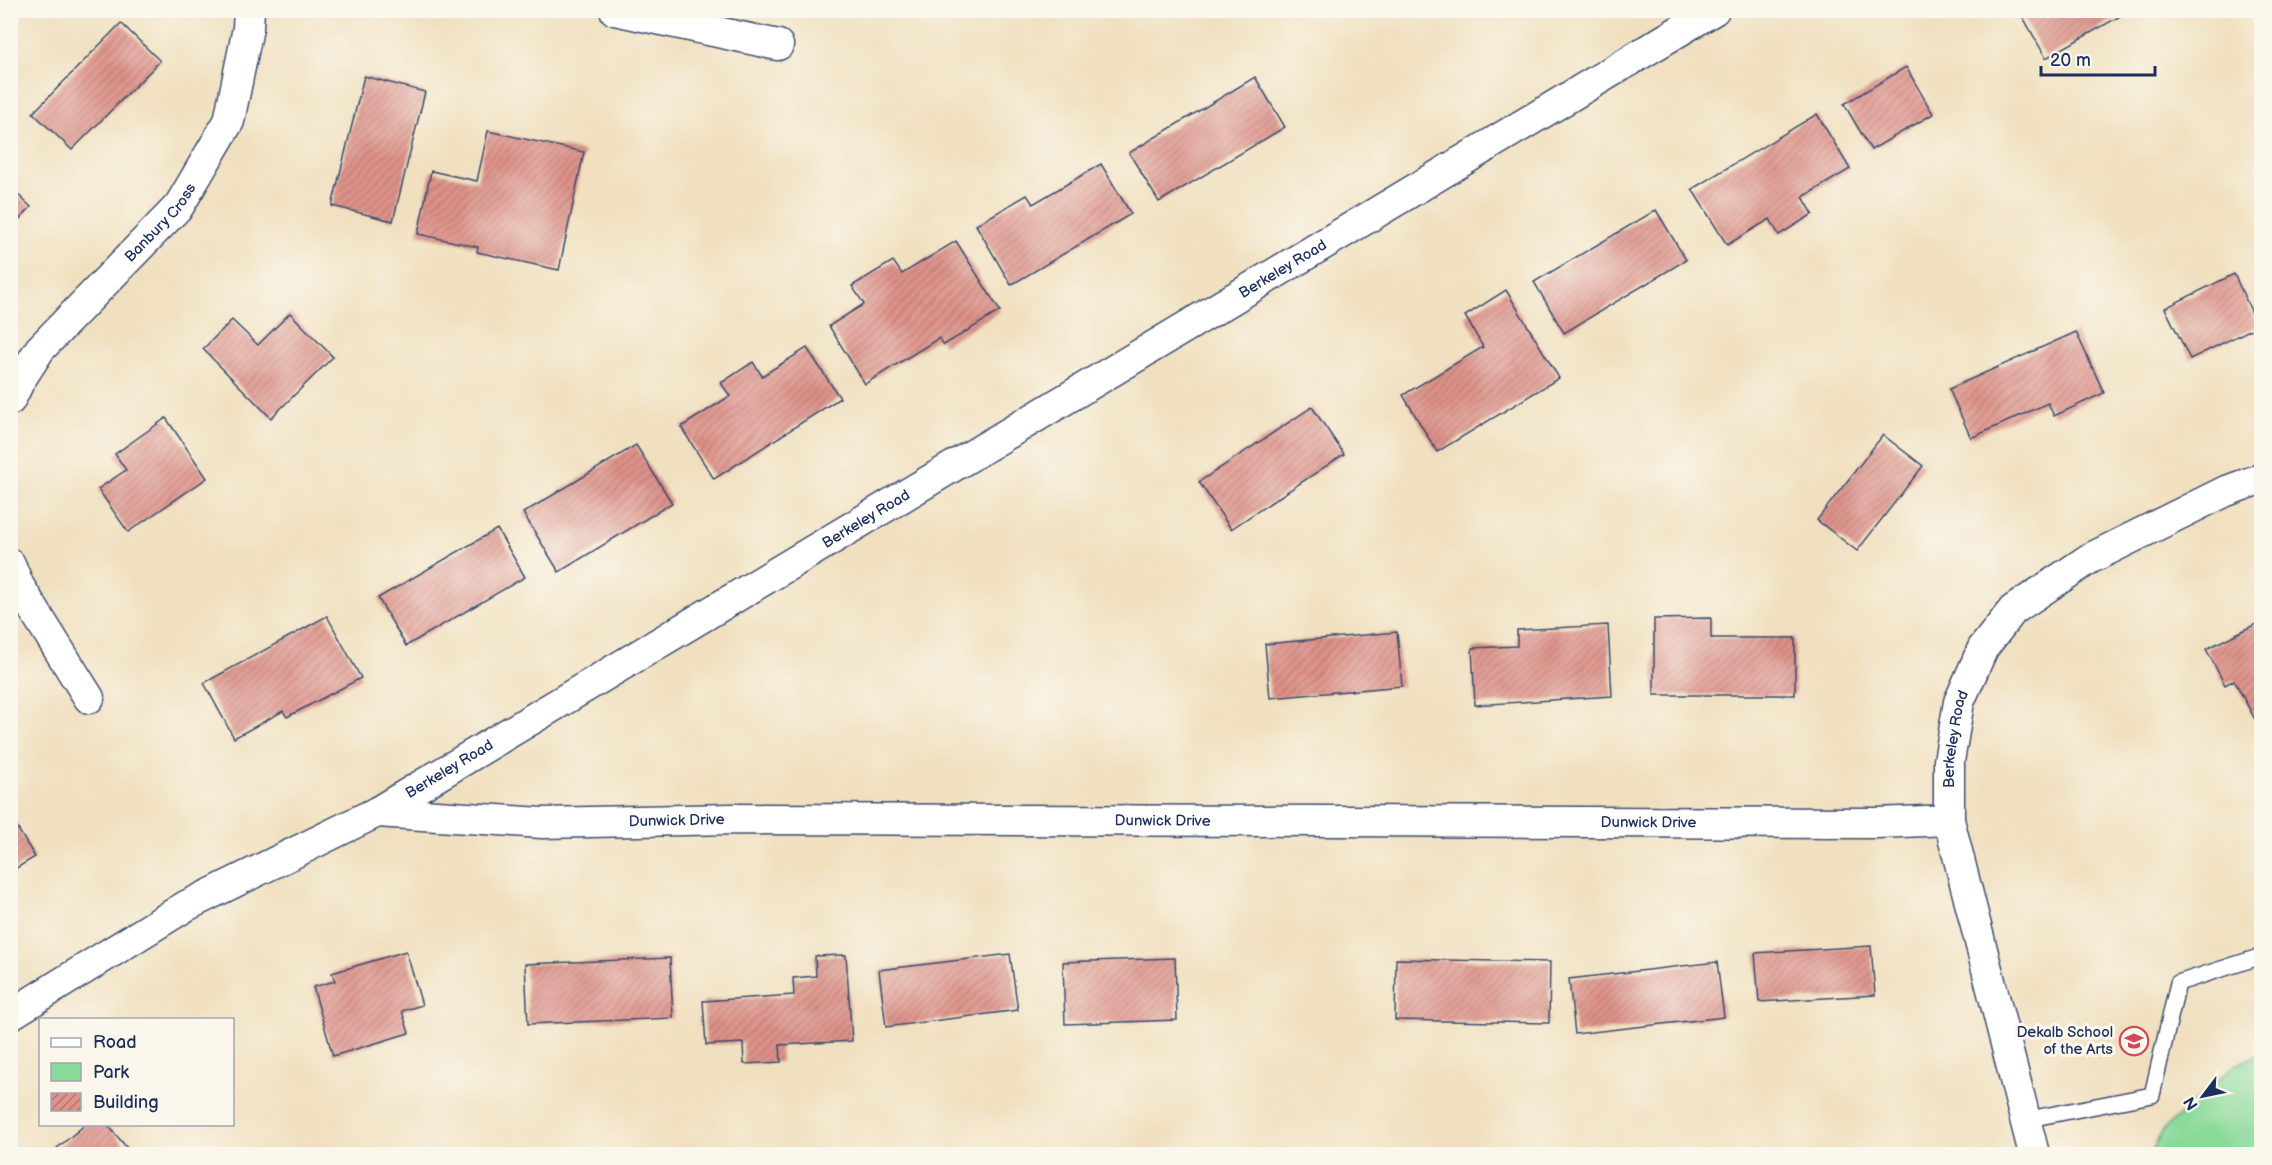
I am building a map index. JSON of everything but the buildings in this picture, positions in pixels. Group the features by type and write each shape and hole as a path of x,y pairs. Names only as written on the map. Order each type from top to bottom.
{"street":[{"name":"Banbury Cross","path":"10,400 40,349 179,206 229,121 248,28 249,10"},
{"path":"615,10 778,45"},
{"name":"Berkeley Road","path":"10,1015 186,906 376,812 1714,10"},
{"name":"Berkeley Road","path":"2034,1155 1949,820 1949,761 1959,702 1983,648 2013,610 2089,559 2224,492 2262,478"},
{"path":"10,564 20,586 89,698"},
{"name":"Dunwick Drive","path":"376,812 542,823 732,819 1876,823 1949,820"}],"lane":[{"path":"2024,1120 2152,1095 2178,983 2262,956"}],"green space":[{"path":"2261,1053 2261,1154 2150,1154 2163,1130 2234,1066"}],"place":[{"name":"Dekalb School of the Arts","path":"2134,1041"}]}
